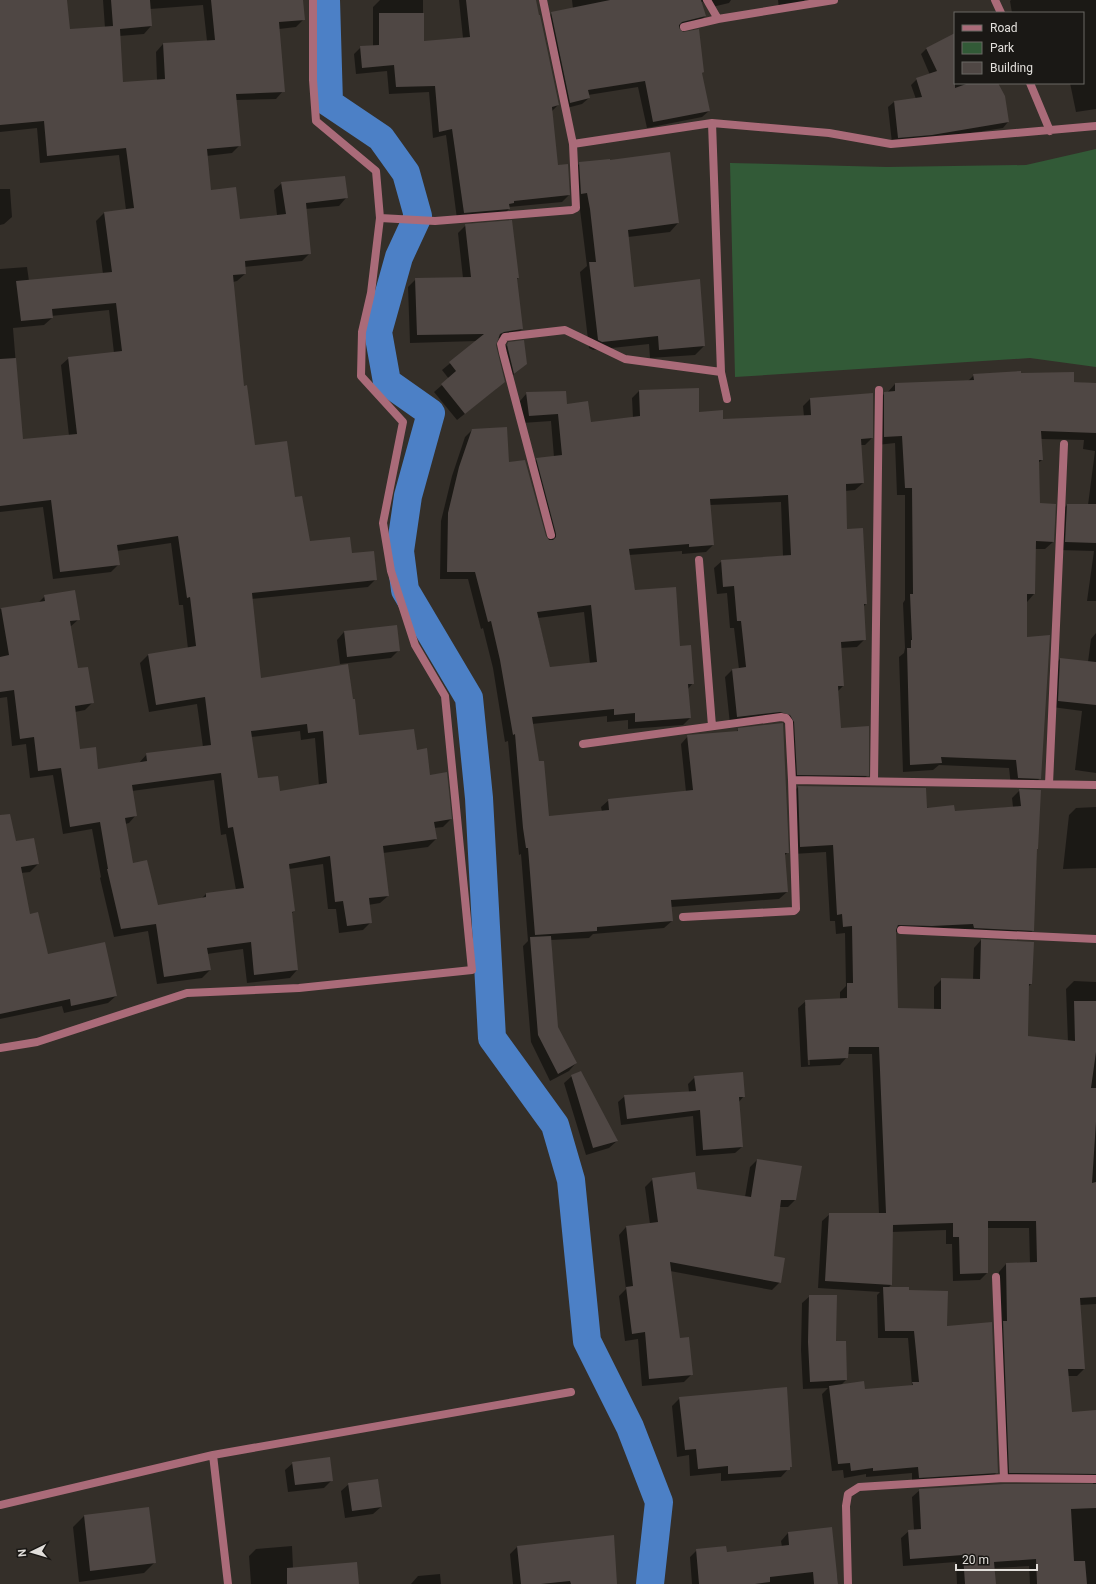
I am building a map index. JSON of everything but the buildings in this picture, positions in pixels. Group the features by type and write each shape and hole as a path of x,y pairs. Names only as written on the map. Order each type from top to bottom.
{"street":[{"path":"0,1048 37,1042 187,993 298,988 472,970 445,696 415,645 391,571 383,523 403,422 361,376 362,332 371,293 380,218 376,171 316,122 313,80 313,0"},
{"path":"380,218 435,221 576,208 573,144 543,0"},
{"path":"707,0 718,19"},
{"path":"684,27 718,19 834,0"},
{"path":"995,0 1001,12"},
{"path":"1030,84 1050,131"},
{"path":"573,144 712,123 829,133 891,144 1096,126"},
{"path":"712,123 721,372 726,399"},
{"path":"551,535 503,353 501,344 505,338 565,330 625,359 721,372"},
{"path":"874,781 879,390"},
{"path":"1049,784 1064,444"},
{"path":"699,560 712,726"},
{"path":"583,744 782,717 786,718 789,722 796,909 794,911 683,917"},
{"path":"792,780 1096,785"},
{"path":"901,930 1096,939"},
{"path":"996,1277 1004,1478"},
{"path":"0,1505 213,1455 571,1392"},
{"path":"213,1455 228,1584"},
{"path":"848,1584 846,1506 848,1494 859,1488 1004,1478 1096,1479"}],"green space":[{"path":"1096,149 1096,367 1030,358 735,377 730,163 887,167 1026,165"}],"waterway":[{"path":"326,0 329,103 381,138 406,173 418,216 399,257 378,332 387,382 431,413 408,496 400,551 405,590 469,698 479,798 492,1038 555,1125 571,1180 587,1341 630,1427 659,1502 650,1584"}]}
